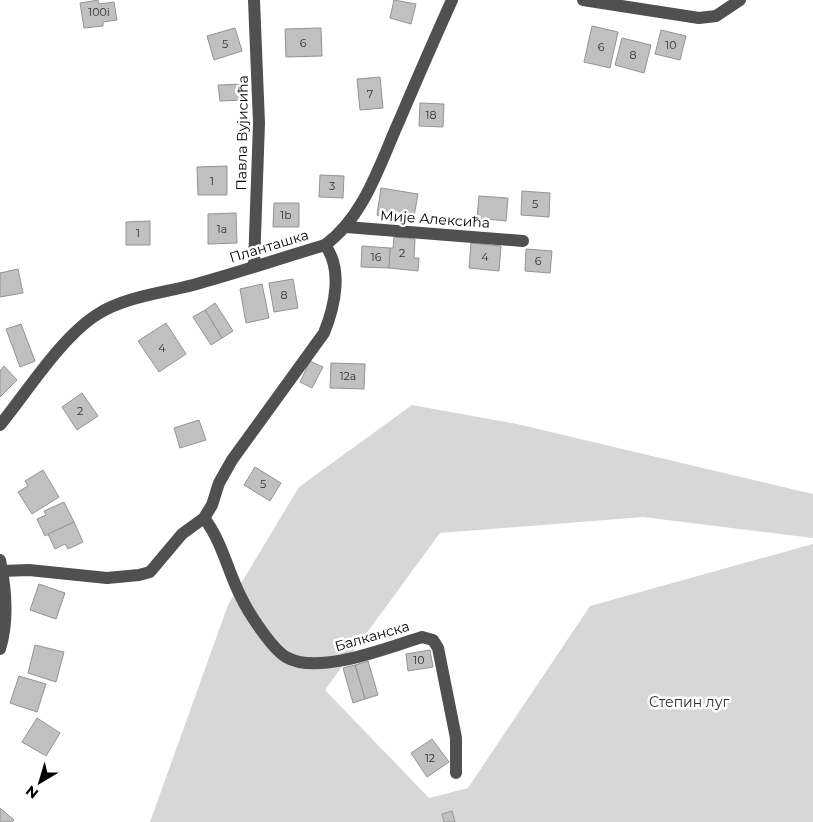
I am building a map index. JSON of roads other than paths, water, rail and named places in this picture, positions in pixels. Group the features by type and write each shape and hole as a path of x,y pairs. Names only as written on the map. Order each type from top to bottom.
{"street":[{"name":"Павла Вујисића","path":"254,0 259,123 254,266"},
{"name":"Планташка","path":"0,425 61,349 82,326 99,314 140,298 194,285 324,245 346,227 369,189 452,0"},
{"path":"583,0 699,18 716,16 740,0"},
{"name":"Мије Алексића","path":"346,227 522,240"},
{"path":"0,648 6,607 1,566 107,578 139,576 150,572 182,534 204,518 212,505 219,483 232,460 324,333 331,318 335,294 335,264 324,245"},
{"name":"Балканска","path":"204,518 214,533 241,598 272,644 287,657 301,662 333,663 422,637 433,640 438,648 456,738 456,773"}],"park label":[{"name":"Степин луг","path":"689,702"}]}
